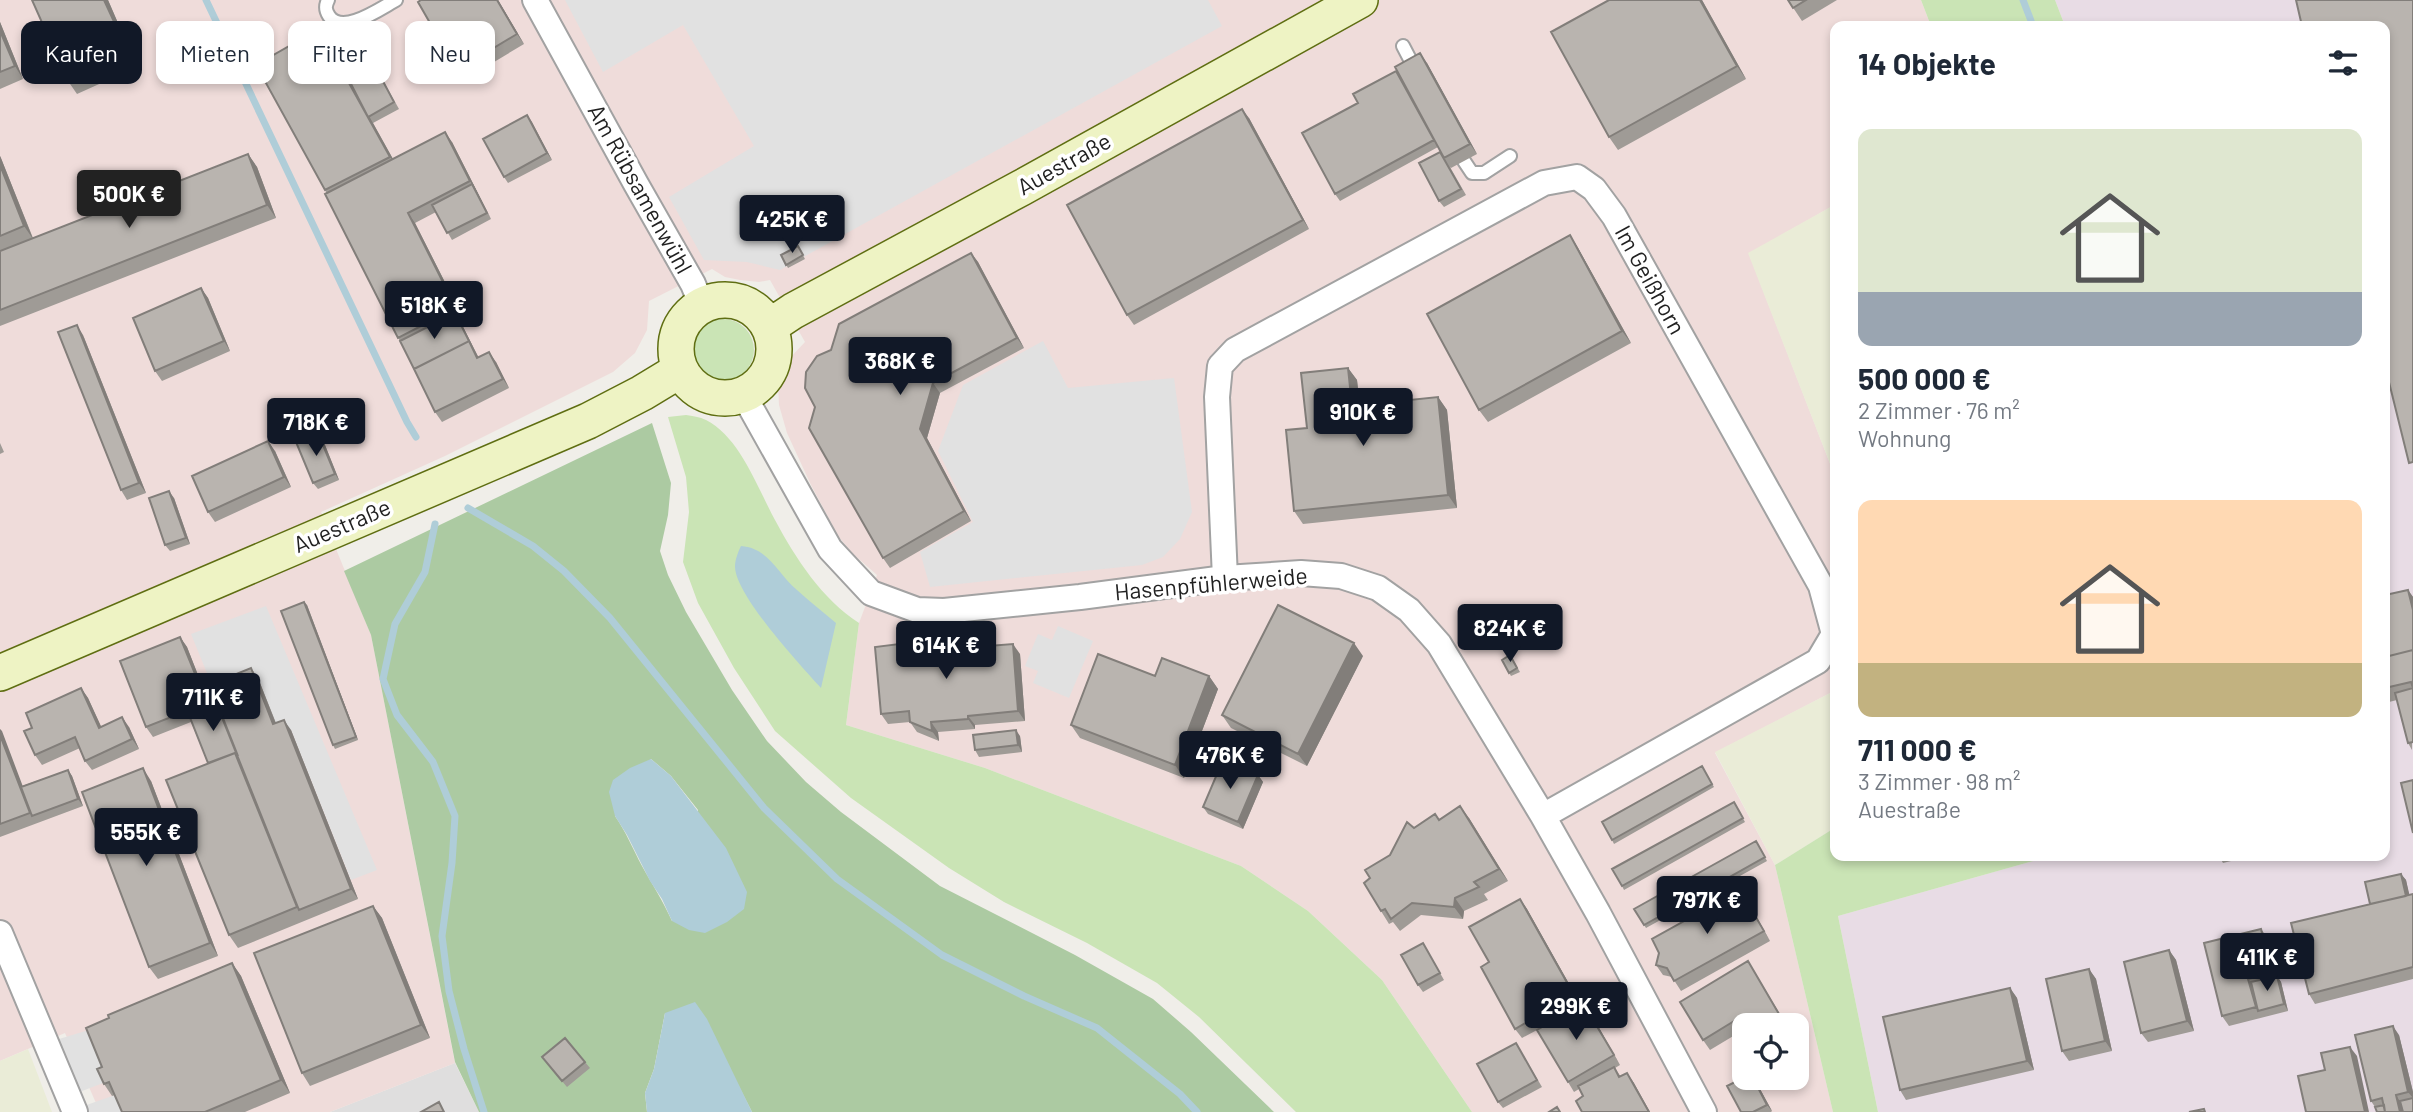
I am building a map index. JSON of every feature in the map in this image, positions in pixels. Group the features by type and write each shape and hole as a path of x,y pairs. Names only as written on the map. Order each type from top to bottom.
{"street":[{"name":"Am Rübsamenwühl","path":"535,0 693,284 702,306"},
{"name":"Auestraße","path":"769,327 1360,0"},
{"name":"Im Geißhorn","path":"1225,578 1217,397 1220,366 1235,351 1544,183 1577,177 1594,188 1614,216 1821,586 1830,619"},
{"path":"731,300 742,303 757,312 769,327 773,338 773,357 767,374 754,388 743,394 718,397 703,393 689,383 680,370 676,355 682,324 702,306 713,301 731,300"},
{"name":"Auestraße","path":"0,673 588,421 680,370"},
{"name":"Hasenpfühlerweide","path":"743,394 830,549 871,593 917,610 944,611 1225,578 1301,573 1341,576 1378,588 1409,610 1439,644 1544,816 1704,1112"},
{"name":"Im Geißhorn","path":"1544,816 1818,660 1830,640"},
{"path":"0,933 75,1112"}],"lane":[{"path":"328,0 325,7 328,15 334,22 341,24 360,19 396,0"},
{"path":"1404,46 1415,69"},
{"path":"1464,161 1472,173 1484,173 1510,156"}],"shaded area":[{"path":"0,0 1921,0 1929,21 1830,21 1830,207 1749,254 1830,463 1830,693 1715,753 1775,865 1833,1112 1472,1112 1382,980 1308,911 1241,866 985,768 846,725 859,623 877,575 852,553 838,536 787,433 779,405 778,384 787,361 805,342 770,280 740,280 725,277 712,269 649,301 647,330 635,353 613,372 445,456 321,512 371,635 455,1063 330,1112 100,1112 65,1033 0,1061"},
{"path":"565,0 1208,0 1222,26 780,270 747,262 704,260 669,197 754,146 683,25 603,72"},
{"path":"2055,0 2413,0 2413,1112 1878,1112 1838,916 2033,861 2390,861 2390,21 2063,21"},
{"path":"1043,341 1068,388 1174,378 1192,512 1180,539 1163,557 1142,565 930,587 920,552 973,522 938,451 963,385"},
{"path":"266,606 377,870 351,880 291,730 216,695 191,634"},
{"path":"1058,626 1093,641 1069,698 1033,683 1038,671 1025,666 1038,634 1052,640"},
{"path":"92,1029 111,1080 69,1096 46,1043"},
{"path":"455,1063 479,1112 330,1112"},
{"path":"118,1094 126,1112 80,1112 78,1108"}],"green space":[{"path":"1921,0 2055,0 2063,21 1929,21"},
{"path":"1830,207 1830,464 1748,253"},
{"path":"717,319 729,319 745,328 752,338 752,362 745,372 729,381 717,381 706,376 697,367 692,356 692,344 697,333 706,324"},
{"path":"686,415 706,420 729,438 747,465 801,563 833,602 859,623 846,725 985,768 1241,866 1308,911 1382,980 1472,1112 1296,1112 1199,1017 1157,983 1087,943 1004,902 949,868 851,798 775,731 734,668 698,603 683,562 689,512 686,477 668,417"},
{"path":"652,423 671,483 668,515 660,551 668,575 686,612 732,690 767,741 806,782 841,812 940,886 1075,955 1153,999 1274,1112 752,1112 726,1061 665,1013 654,1069 645,1093 647,1112 479,1112 455,1062 371,635 344,571","holes":["651,759 671,776 698,810 672,921 615,816"]},
{"path":"1830,693 1830,831 1775,865 1715,752"},
{"path":"1830,831 1830,861 2033,861 1838,916 1878,1112 1833,1112 1775,865"},
{"path":"28,1049 52,1112 0,1112 0,1061"}],"water":[{"path":"741,546 766,556 797,590 836,623 821,688 771,630 746,595 735,567"},
{"path":"651,759 671,776 726,848 747,892 744,909 727,922 705,933 689,930 672,921 615,816 609,792 613,780 630,768"},
{"path":"695,1002 707,1019 752,1112 647,1112 645,1093 654,1069 665,1013"}],"building":[{"path":"32,0 104,0 114,21 41,21"},
{"path":"497,0 517,34 495,47 495,21 429,21 418,2"},
{"path":"1609,0 1700,0 1737,66 1609,137 1551,32"},
{"path":"1788,0 1806,0 1793,8"},
{"path":"2296,0 2413,0 2413,462 2409,463 2390,386 2390,21 2301,21"},
{"path":"0,31 15,66 0,72"},
{"path":"288,47 288,84 350,84 390,157 325,190 266,84 274,84 274,55"},
{"path":"1420,53 1470,144 1444,158 1395,67"},
{"path":"1396,71 1434,140 1335,194 1302,133 1358,103 1353,94"},
{"path":"351,84 384,84 394,102 368,117"},
{"path":"1242,109 1303,220 1127,315 1067,205"},
{"path":"527,115 547,153 504,177 483,139"},
{"path":"445,132 470,181 408,213 456,308 398,338 325,194"},
{"path":"1440,152 1461,189 1439,201 1419,163"},
{"path":"248,154 267,205 0,310 0,251"},
{"path":"0,165 24,226 0,236"},
{"path":"472,184 487,213 447,233 432,205"},
{"path":"1570,235 1622,331 1479,410 1427,314"},
{"path":"798,246 803,255 786,265 781,255"},
{"path":"971,253 1017,338 933,383 920,429 964,511 883,558 809,428 815,407 805,388 806,372 817,356 831,350 839,324"},
{"path":"201,288 224,341 155,371 133,318"},
{"path":"455,313 469,341 414,369 400,341"},
{"path":"77,325 139,483 121,490 58,332"},
{"path":"469,341 477,358 489,352 503,379 435,412 414,369"},
{"path":"1348,368 1352,406 1438,397 1448,495 1294,511 1286,430 1307,428 1301,373"},
{"path":"318,433 335,474 313,483 296,442"},
{"path":"268,441 284,477 208,512 192,476"},
{"path":"169,491 186,538 165,545 149,498"},
{"path":"2408,590 2413,610 2413,650 2390,656 2390,594"},
{"path":"304,602 356,737 333,745 281,611"},
{"path":"1278,605 1354,643 1298,754 1222,715"},
{"path":"180,637 207,703 146,727 120,661"},
{"path":"923,641 924,648 962,643 963,648 1013,644 1018,711 931,722 932,731 910,722 909,711 881,714 875,647"},
{"path":"2413,650 2413,688 2411,682 2390,687 2390,656"},
{"path":"1098,654 1155,676 1162,658 1209,676 1175,765 1071,725"},
{"path":"1510,655 1517,668 1509,673 1502,660"},
{"path":"251,668 273,724 284,720 351,889 299,910 209,685"},
{"path":"81,688 99,728 122,717 132,739 85,761 75,737 35,755 24,731 32,728 26,713"},
{"path":"2413,688 2413,742 2408,743 2395,693"},
{"path":"217,703 238,756 235,753 208,763 189,715"},
{"path":"1016,730 1018,745 975,750 973,735"},
{"path":"0,735 30,813 0,824"},
{"path":"235,753 297,907 229,935 166,780"},
{"path":"1223,760 1258,775 1238,822 1203,807"},
{"path":"1702,766 1712,784 1612,840 1602,822"},
{"path":"143,768 210,943 149,967 82,792"},
{"path":"68,770 78,799 32,816 21,787"},
{"path":"2413,780 2413,833 2401,783"},
{"path":"1734,802 1743,818 1622,886 1612,869"},
{"path":"1460,806 1499,869 1474,882 1479,887 1455,898 1454,907 1412,903 1391,919 1385,909 1381,911 1364,883 1370,878 1365,870 1390,855 1407,822 1414,828 1435,814 1439,820"},
{"path":"1756,841 1765,857 1644,925 1634,909"},
{"path":"2401,874 2406,896 2370,904 2365,882"},
{"path":"1740,890 1764,931 1674,981 1667,968 1656,965 1659,953 1652,939"},
{"path":"2413,894 2413,967 2309,994 2291,923"},
{"path":"1520,899 1574,995 1515,1029 1481,967 1489,962 1469,927"},
{"path":"373,906 421,1025 302,1073 254,953"},
{"path":"2261,929 2265,945 2258,946 2265,975 2248,979 2256,1007 2222,1016 2204,943"},
{"path":"1423,943 1440,973 1418,985 1401,955"},
{"path":"2169,950 2187,1021 2141,1033 2124,962"},
{"path":"1748,961 1778,1013 1732,1013 1732,1022 1703,1040 1680,1002"},
{"path":"232,963 281,1080 205,1112 122,1112 109,1082 104,1084 97,1069 102,1067 86,1028 109,1018 108,1015"},
{"path":"2089,969 2105,1041 2062,1051 2046,979"},
{"path":"2277,976 2284,1004 2258,1011 2251,982"},
{"path":"2010,988 2027,1061 1900,1090 1883,1017"},
{"path":"1583,1003 1614,1055 1568,1082 1537,1030"},
{"path":"2393,1026 2408,1092 2396,1095 2400,1112 2385,1112 2382,1098 2371,1101 2355,1035"},
{"path":"565,1038 585,1062 562,1081 542,1057"},
{"path":"1516,1043 1537,1080 1498,1102 1477,1064"},
{"path":"2350,1047 2365,1112 2306,1112 2298,1076 2325,1070 2321,1053"},
{"path":"1614,1067 1619,1077 1627,1073 1649,1112 1582,1112 1576,1101 1583,1096 1578,1086"},
{"path":"1732,1084 1732,1090 1759,1090 1767,1105 1753,1112 1741,1112 1727,1086"},
{"path":"2413,1098 2413,1112 2403,1112 2400,1101"},
{"path":"439,1102 444,1112 421,1112"},
{"path":"2384,1105 2385,1112 2377,1112 2375,1107"}],"waterway":[{"path":"206,0 416,437"},
{"path":"2023,0 2031,21"},
{"path":"468,508 533,546 564,571 610,618 764,808 837,879 942,955 1024,996 1097,1028 1180,1094 1197,1112"},
{"path":"435,524 425,572 395,624 383,679 397,715 433,762 455,816 442,936 449,991 484,1112"}]}
